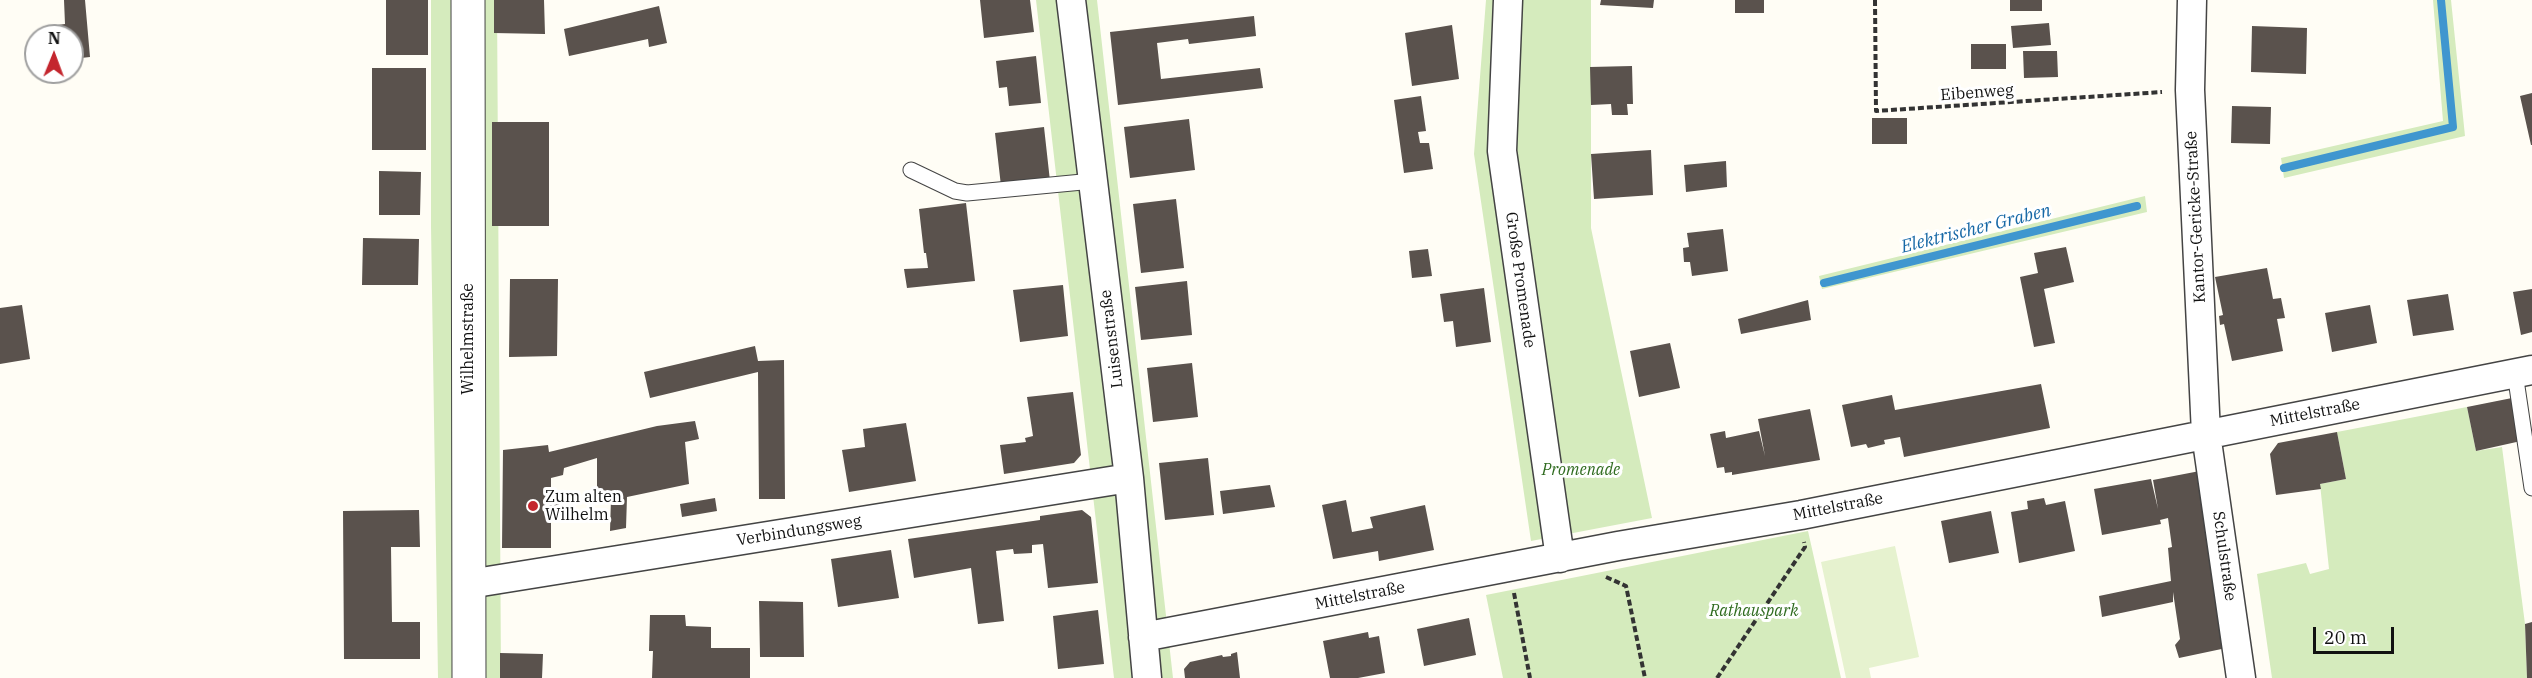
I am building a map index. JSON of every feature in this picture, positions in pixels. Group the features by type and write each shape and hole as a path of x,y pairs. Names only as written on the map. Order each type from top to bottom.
{"street":[{"name":"Wilhelmstraße","path":"468,0 470,678"},
{"name":"Luisenstraße","path":"1071,0 1129,478 1147,678"},
{"name":"Große Promenade","path":"1508,0 1502,151 1560,558"},
{"name":"Kantor-Gericke-Straße","path":"2192,0 2190,90 2206,434"},
{"name":"Mittelstraße","path":"1143,637 1588,552 1801,515 2523,371"},
{"name":"Schulstraße","path":"2206,434 2241,678"},
{"name":"Verbindungsweg","path":"469,584 1129,478"}],"lane":[{"path":"911,170 955,191 967,193 1093,181"},
{"path":"2523,371 2532,488"}],"path":[{"name":"Eibenweg","path":"1875,0 1876,111 2190,90"},
{"path":"1717,678 1805,547 1801,515"},
{"path":"1588,552 1594,572 1626,586 1645,678"},
{"path":"1509,567 1530,678"}],"green space":[{"path":"431,0 497,0 501,678 438,678 431,226"},
{"path":"1036,0 1097,0 1173,678 1114,678"},
{"name":"Promenade","path":"1486,0 1591,0 1591,228 1652,518 1531,541 1474,154"},
{"path":"2433,0 2451,0 2465,136 2284,178 2281,158 2443,121"},
{"path":"2145,196 2147,212 1822,289 1819,276"},
{"path":"2467,407 2476,451 2502,447 2525,624 2527,678 2272,678 2257,574 2306,563 2310,574 2329,569 2320,484 2346,479 2337,432"},
{"name":"Rathauspark","path":"1808,531 1841,678 1503,678 1486,595"},
{"path":"1895,546 1919,657 1869,668 1871,678 1846,678 1821,562"}],"building":[{"path":"64,0 85,0 90,57 84,58 84,24 65,24"},
{"path":"386,0 428,0 428,55 386,55"},
{"path":"494,0 544,0 545,34 494,33"},
{"path":"980,0 1030,0 1034,32 984,38"},
{"path":"1601,0 1654,0 1653,8 1600,5"},
{"path":"1735,0 1764,0 1764,13 1735,13"},
{"path":"2010,0 2042,0 2042,11 2010,11"},
{"path":"659,6 667,43 649,47 648,39 569,56 564,29"},
{"path":"1254,16 1256,36 1189,44 1188,39 1157,43 1161,79 1260,68 1263,88 1118,105 1110,32"},
{"path":"2049,23 2051,45 2013,48 2011,26"},
{"path":"1452,25 1459,79 1412,86 1405,33"},
{"path":"2252,26 2307,28 2306,74 2251,72"},
{"path":"1971,44 2006,44 2006,69 1971,69"},
{"path":"2023,51 2057,51 2058,77 2024,78"},
{"path":"1036,56 1041,103 1009,106 1007,87 999,88 996,61"},
{"path":"1632,66 1633,104 1627,104 1628,115 1612,115 1611,104 1591,105 1590,67"},
{"path":"372,68 426,68 426,150 372,150"},
{"path":"2532,93 2532,145 2531,145 2520,96"},
{"path":"1421,96 1426,131 1418,132 1420,143 1429,143 1433,169 1404,173 1394,100"},
{"path":"2232,106 2271,107 2270,144 2231,143"},
{"path":"1872,118 1907,118 1907,144 1872,144"},
{"path":"1189,119 1195,170 1130,178 1124,127"},
{"path":"492,122 549,122 549,226 492,226"},
{"path":"1044,127 1050,181 1001,186 995,133"},
{"path":"1651,150 1653,195 1594,199 1591,154"},
{"path":"1726,161 1727,187 1686,192 1684,165"},
{"path":"379,171 421,172 420,215 379,215"},
{"path":"1176,199 1184,268 1141,273 1133,204"},
{"path":"966,203 975,281 907,288 904,269 928,268 919,209"},
{"path":"1723,229 1728,271 1692,276 1690,262 1684,262 1683,248 1689,247 1687,233"},
{"path":"363,238 419,239 418,285 362,285"},
{"path":"2066,247 2074,282 2044,289 2055,343 2034,347 2020,277 2038,273 2034,253"},
{"path":"1428,249 1432,276 1412,278 1409,251"},
{"path":"2267,268 2273,299 2281,298 2285,318 2277,319 2283,351 2232,361 2224,324 2220,325 2219,316 2223,315 2215,277"},
{"path":"510,279 558,279 557,356 509,357"},
{"path":"1187,281 1192,335 1141,340 1135,287"},
{"path":"1063,285 1068,336 1020,342 1013,290"},
{"path":"1484,288 1491,342 1456,347 1453,321 1444,322 1440,294"},
{"path":"2532,289 2532,332 2521,335 2513,292"},
{"path":"2448,294 2454,330 2413,336 2407,300"},
{"path":"1808,300 1811,320 1741,334 1738,319"},
{"path":"22,305 30,359 0,364 0,308"},
{"path":"2370,305 2377,343 2332,352 2325,313"},
{"path":"1670,343 1680,388 1639,397 1630,351"},
{"path":"755,346 758,361 784,360 785,499 759,499 758,372 650,398 644,372"},
{"path":"1192,363 1198,417 1153,422 1147,368"},
{"path":"2041,384 2050,428 1904,457 1900,437 1884,440 1885,444 1868,448 1866,444 1851,447 1842,405 1892,395 1895,410"},
{"path":"1073,392 1081,455 1074,463 1004,474 1000,445 1026,442 1025,438 1033,436 1027,397"},
{"path":"2512,398 2521,441 2476,451 2467,407"},
{"path":"1810,409 1820,460 1732,475 1732,472 1725,473 1724,467 1717,468 1710,434 1725,431 1726,438 1759,431 1765,456 1758,419"},
{"path":"695,421 699,439 685,442 689,484 627,497 626,528 610,531 611,498 597,501 597,458 564,468 563,475 551,478 551,496 563,496 563,516 551,516 551,548 502,548 503,450 548,445 549,452 657,426"},
{"path":"906,423 916,481 849,492 842,450 865,447 863,429"},
{"path":"2337,432 2346,479 2320,484 2321,489 2276,495 2270,454 2278,443"},
{"path":"1208,458 1214,515 1165,520 1159,463"},
{"path":"2205,470 2231,647 2179,658 2175,645 2180,639 2173,592 2173,602 2102,617 2099,596 2171,581 2168,548 2172,547 2168,518 2160,520 2161,524 2102,535 2094,489 2151,479 2158,509 2153,480"},
{"path":"1270,485 1275,507 1223,514 1220,491"},
{"path":"715,498 717,511 682,517 680,504"},
{"path":"2044,498 2046,505 2065,501 2075,551 2019,563 2011,512 2028,509 2027,501"},
{"path":"1346,500 1352,532 1373,528 1370,517 1425,505 1434,550 1379,561 1378,551 1333,559 1322,505"},
{"path":"419,510 420,547 391,547 392,622 420,622 420,659 344,659 343,511"},
{"path":"1082,510 1091,517 1098,583 1048,588 1043,544 1032,545 1032,553 1014,554 1013,549 996,551 1004,621 978,624 971,568 914,578 908,539 1040,520 1040,516"},
{"path":"1991,511 1999,553 1949,563 1941,521"},
{"path":"891,550 899,598 838,607 831,559"},
{"path":"759,601 803,602 804,657 760,657"},
{"path":"1098,610 1104,664 1058,669 1053,616"},
{"path":"650,615 685,615 686,626 711,627 711,648 750,648 750,678 652,678 653,651 649,651"},
{"path":"1469,618 1476,655 1424,666 1417,629"},
{"path":"2532,622 2532,678 2527,678 2525,624"},
{"path":"1368,632 1369,638 1379,636 1385,673 1358,678 1330,678 1323,641"},
{"path":"1237,652 1240,678 1185,678 1184,669 1190,662 1222,655 1223,657 1231,656"},
{"path":"500,653 543,654 542,678 500,678"}],"waterway":[{"name":"Elektrischer Graben","path":"2284,168 2453,127 2441,0"},
{"name":"Elektrischer Graben","path":"1824,283 2137,206"}],"place":[{"name":"Zum alten Wilhelm","path":"533,506"}]}
